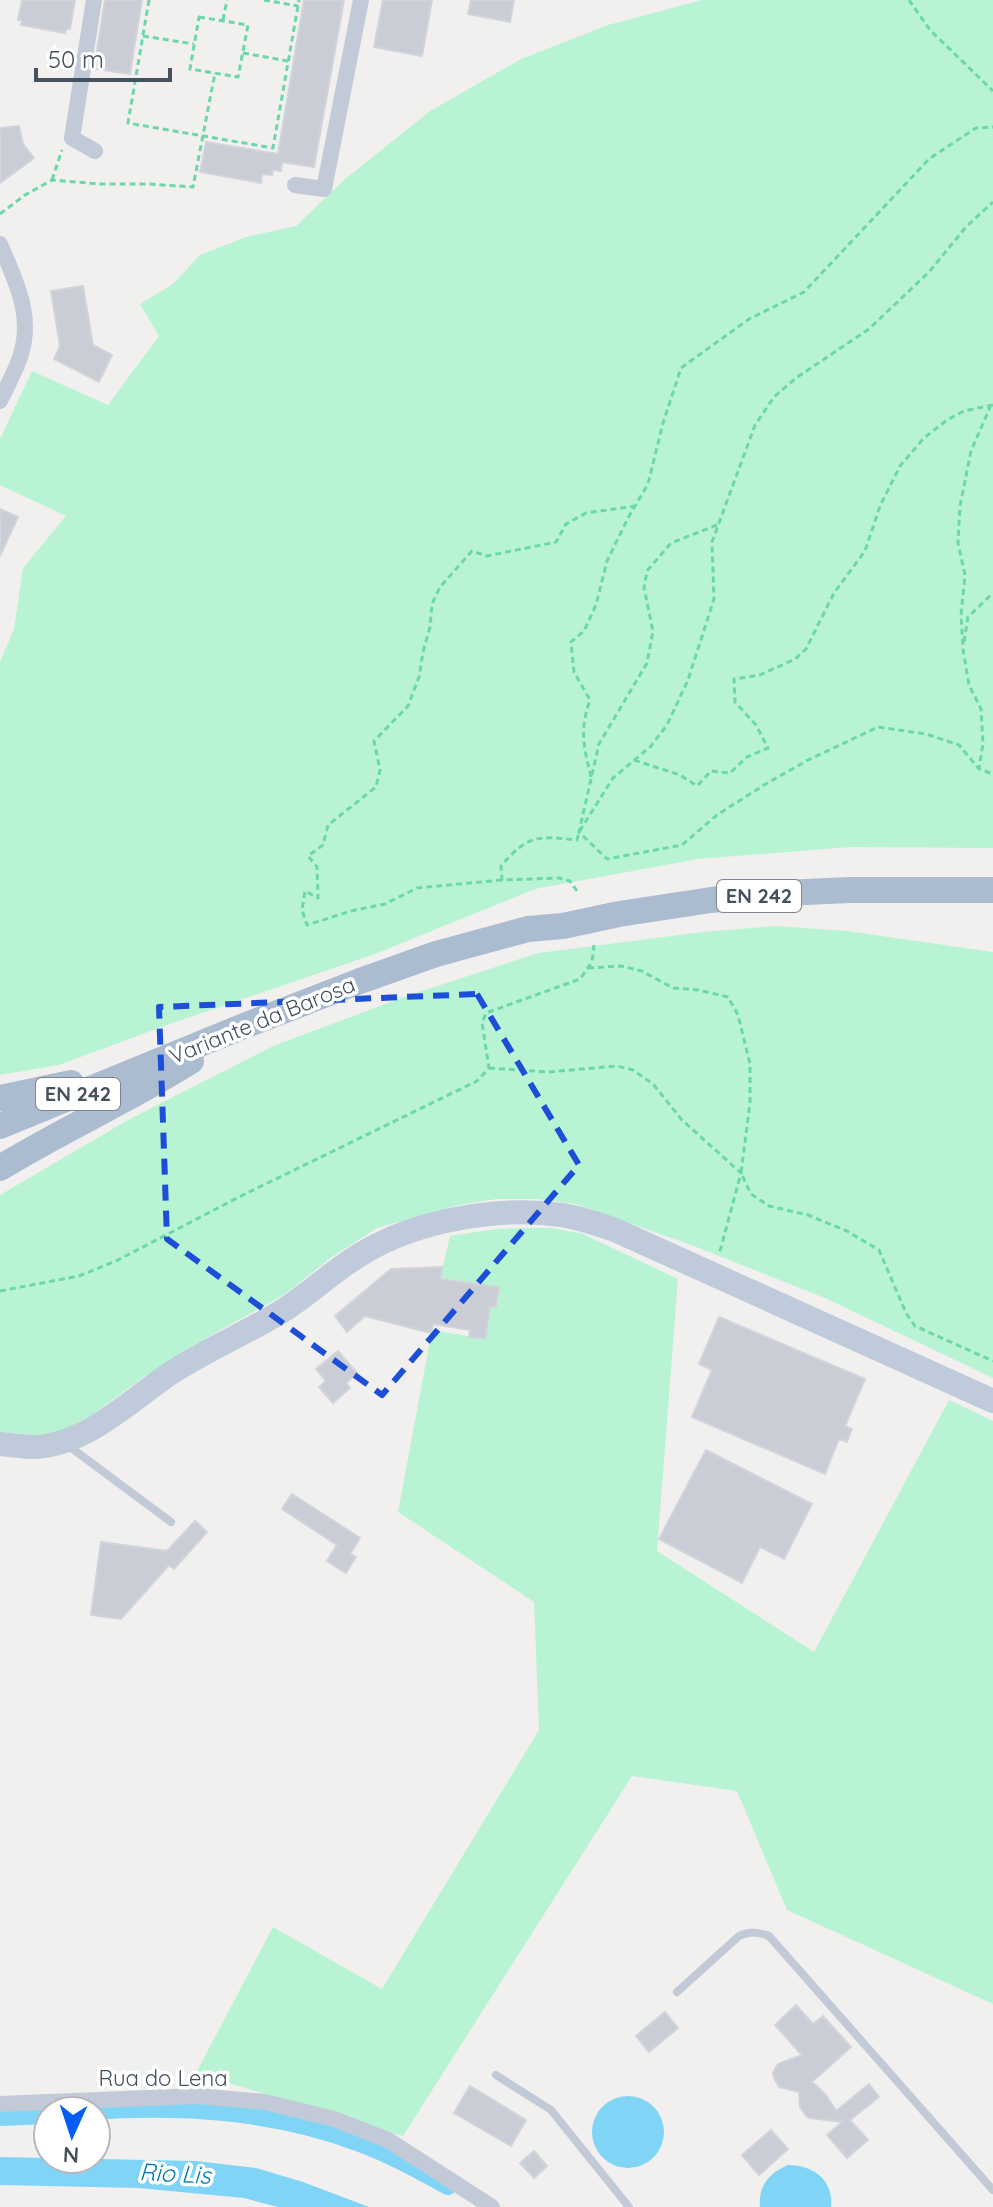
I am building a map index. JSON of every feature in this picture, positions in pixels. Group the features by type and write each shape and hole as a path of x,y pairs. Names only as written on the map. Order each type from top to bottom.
{"main road":[{"name":"Variante da Barosa","path":"528,929 557,914 588,906 724,881 843,873 993,873"},
{"name":"Variante da Barosa","path":"0,1126 360,981 436,954 528,929 563,926 664,907 783,893 993,890"},
{"path":"0,1168 145,1089 244,1026"},
{"path":"0,1098 156,1062"},
{"path":"0,1444 35,1447 62,1441 97,1424 187,1363 281,1312 363,1252 402,1233 457,1219 498,1215 561,1215 615,1230 993,1401"}],"street":[{"path":"94,0 72,138 95,151"},
{"path":"295,185 324,189 361,0"},
{"path":"0,244 20,291 26,316 20,360 0,401"},
{"name":"Rua do Lena","path":"0,2104 198,2096 265,2102 334,2119 388,2140 492,2207"}],"lane":[{"path":"62,1441 171,1522"},
{"path":"677,1992 739,1936 759,1932 769,1936 993,2190"},
{"path":"496,2075 551,2110 629,2207"}],"path":[{"path":"149,0 128,123 273,148 299,0"},
{"path":"223,21 227,0"},
{"path":"264,0 298,6"},
{"path":"909,0 930,30 993,91"},
{"path":"199,17 248,25 238,77 190,69 194,44 199,17"},
{"path":"143,36 194,44"},
{"path":"243,53 288,61"},
{"path":"0,214 52,180 193,187 215,73"},
{"path":"591,777 584,747 583,720 590,700 574,672 571,642 584,631 596,605 607,561 648,484 681,368 749,319 804,292 929,159 976,128 993,127"},
{"path":"52,180 64,145 72,138"},
{"path":"579,832 613,778 651,746 667,725 688,680 714,599 712,542 755,425 774,397 796,378 869,329 929,272 966,227 993,202"},
{"path":"634,760 680,775 697,786 711,771 730,773 747,757 768,748 756,725 735,702 734,679 760,675 795,659 806,649 834,593 865,551 880,506 900,466 924,438 947,420 964,411 992,405"},
{"path":"979,769 983,743 981,709 969,685 963,649 961,615 965,575 958,543 960,506 971,451 992,405"},
{"path":"577,891 570,881 559,878 502,880 417,888 385,904 307,925 302,910 305,891 318,898 317,867 308,856 323,845 328,825 376,787 380,770 374,741 408,706 419,677 432,604 440,587 472,551 487,556 556,542 566,524 586,513 636,506"},
{"path":"502,880 501,866 522,844 554,836 577,840 599,744 647,663 653,631 644,588 647,571 671,543 717,525"},
{"path":"963,649 968,617 993,593"},
{"path":"579,832 607,859 682,845 717,815 764,785 878,727 926,734 959,745 979,769 993,774"},
{"path":"489,1068 482,1023 486,1013 580,979 592,962 594,945"},
{"path":"588,968 621,966 642,971 673,988 728,997 738,1015 750,1064 750,1103 741,1173 714,1274"},
{"path":"489,1068 548,1072 617,1066 633,1070 653,1084 682,1120 741,1173 751,1194 769,1206 808,1215 847,1231 879,1250 906,1313 915,1326 993,1361"},
{"path":"0,1291 79,1276 116,1261 241,1196 453,1094 477,1081 489,1068"}],"highlighted area":[{"path":"477,994 579,1165 382,1395 167,1239 159,1007"}],"green space":[{"path":"702,0 993,0 993,848 851,847 698,859 535,889 375,954 59,1065 0,1075 0,662 14,629 23,568 66,516 0,485 0,439 32,371 108,405 159,336 140,304 173,284 200,255 246,237 296,226 344,180 430,111 521,59 608,25"},
{"path":"776,926 847,931 993,952 993,1378 825,1298 699,1248 576,1204 537,1199 497,1199 459,1205 377,1228 332,1257 285,1294 215,1333 144,1377 93,1414 62,1431 37,1435 0,1432 0,1195 128,1120 273,1046 404,997 538,953"},
{"path":"552,1228 583,1234 678,1279 657,1551 814,1652 949,1400 993,1421 993,2004 787,1910 737,1791 632,1776 403,2136 196,2073 273,1927 382,1989 539,1730 534,1602 398,1512 432,1330 485,1339 490,1306 497,1306 499,1287 440,1278 450,1236 497,1229"}],"water":[{"path":"628,2096 648,2102 658,2112 664,2132 658,2152 648,2162 628,2168 608,2162 598,2152 592,2132 598,2112 608,2102"},
{"name":"Rio Lis","path":"0,2157 32,2158 32,2175 112,2175 112,2159 196,2161 256,2168 369,2207 278,2207 244,2198 138,2188 0,2185"},
{"path":"788,2165 806,2168 820,2176 829,2189 831,2207 760,2207 766,2181"}],"building":[{"path":"22,0 75,0 70,29 66,29 65,33 21,25 22,20 18,20"},
{"path":"105,0 142,0 130,74 94,69"},
{"path":"304,0 344,0 314,167 282,162 281,171 273,170 272,175 262,174 261,183 200,172 206,142 278,154"},
{"path":"383,0 432,0 422,56 374,47"},
{"path":"471,0 514,0 510,22 468,14"},
{"path":"19,126 23,144 34,158 0,183 0,128"},
{"path":"83,286 93,345 112,355 99,382 54,359 60,346 51,291"},
{"path":"0,509 18,517 0,556"},
{"path":"442,1267 441,1279 499,1287 496,1307 490,1306 485,1339 469,1337 470,1330 433,1324 431,1333 365,1316 347,1332 335,1316 391,1269"},
{"path":"719,1317 865,1379 845,1426 852,1429 847,1442 839,1439 825,1474 692,1417 712,1370 699,1364"},
{"path":"338,1351 357,1373 346,1383 350,1388 333,1403 319,1387 326,1381 316,1369"},
{"path":"706,1450 812,1504 784,1559 760,1547 742,1583 659,1539"},
{"path":"292,1494 360,1538 350,1554 356,1557 346,1573 327,1561 337,1545 282,1509"},
{"path":"195,1521 207,1532 174,1569 169,1565 121,1619 91,1615 101,1542 167,1551"},
{"path":"796,2005 813,2024 823,2016 851,2047 812,2082 826,2095 836,2111 869,2084 879,2097 850,2120 868,2140 847,2158 827,2135 842,2122 806,2116 800,2107 799,2092 779,2087 774,2078 778,2064 802,2055 775,2025"},
{"path":"665,2012 678,2028 649,2052 636,2036"},
{"path":"470,2086 526,2120 511,2146 454,2113"},
{"path":"771,2130 788,2149 759,2175 742,2155"},
{"path":"534,2151 547,2166 534,2178 520,2163"}],"waterway":[{"path":"112,2110 226,2112 294,2123 371,2147 448,2186"},
{"path":"0,2117 32,2116"}]}
